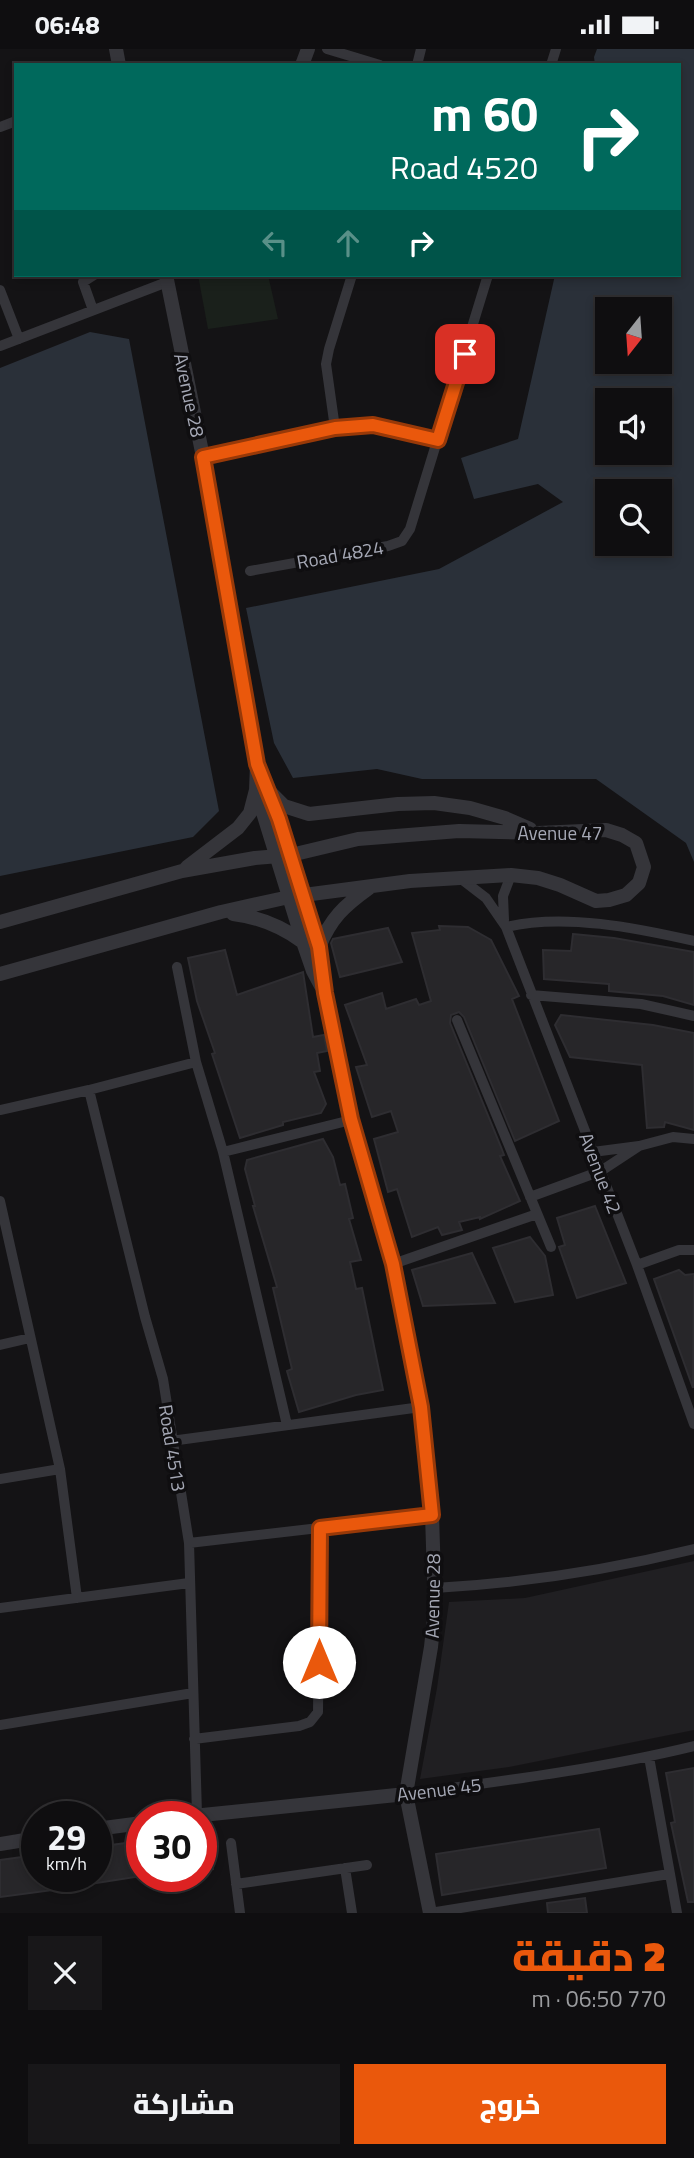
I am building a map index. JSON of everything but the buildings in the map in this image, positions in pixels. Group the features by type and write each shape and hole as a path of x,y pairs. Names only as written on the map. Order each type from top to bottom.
{"street":[{"path":"327,49 373,63"},
{"path":"91,277 83,282 93,310"},
{"path":"335,428 326,364 351,277"},
{"name":"Road 4824","path":"250,571 388,546 402,541 410,529 487,277"},
{"path":"0,346 166,278"},
{"name":"Avenue 28","path":"166,278 203,457 262,790 297,896 319,947 325,993 351,1119 393,1264 421,1407 432,1515 435,1588 431,1647 406,1794 430,1913"},
{"path":"0,290 19,339"},
{"path":"203,457 335,428 373,425 438,440"},
{"path":"182,871 238,828 250,813 262,790 284,806 310,814 398,804 434,803 470,808 505,818 538,833"},
{"name":"Avenue 47","path":"0,922 182,871 255,857 284,856 358,839 459,831 538,833 606,830 635,843 640,849 644,867 639,883 626,895 609,900 596,901 560,885 511,875 371,886 297,896 221,912 0,974"},
{"name":"Avenue 42","path":"505,925 503,896 511,875"},
{"name":"Avenue 42","path":"460,878 486,898 505,925 637,1265 694,1424"},
{"path":"319,947 328,927 341,909 371,886"},
{"name":"Avenue 28","path":"297,896 303,942 313,971 325,993"},
{"path":"221,912 277,925 303,942"},
{"path":"505,925 552,920 656,933 694,941"},
{"path":"177,967 196,1062 223,1152 287,1425"},
{"path":"531,995 641,1004 694,1016"},
{"path":"457,1020 551,1247"},
{"path":"0,1111 196,1062"},
{"name":"Road 4513","path":"89,1090 163,1379 189,1543 194,1739 191,1801"},
{"path":"223,1152 351,1119"},
{"path":"593,1152 639,1146 673,1137 694,1139"},
{"path":"530,1197 601,1171 639,1146"},
{"path":"0,1201 3,1231 60,1469 77,1598"},
{"path":"393,1264 537,1214"},
{"path":"637,1265 680,1250 694,1250"},
{"path":"0,1345 30,1338"},
{"path":"172,1441 421,1407"},
{"path":"0,1479 60,1469"},
{"path":"189,1543 432,1515"},
{"path":"194,1739 299,1726 310,1722 318,1712 320,1528"},
{"path":"435,1588 510,1583 586,1572 694,1549"},
{"path":"0,1608 189,1583"},
{"path":"0,1725 192,1693"},
{"name":"Avenue 45","path":"217,1812 406,1794 565,1772 694,1746"},
{"path":"649,1757 677,1913"},
{"path":"0,1844 21,1841"},
{"path":"231,1843 240,1913"},
{"path":"236,1884 367,1865"},
{"path":"345,1868 352,1913"},
{"path":"430,1913 669,1874"}],"shaded area":[{"path":"597,49 694,49 694,862 686,843 596,779 422,779 377,769 293,778 274,743 246,608 439,569 563,502 538,484 474,499 461,458 518,439 555,277 681,277 681,63 595,63 594,57"},
{"path":"198,277 268,277 278,319 208,329"},
{"path":"90,332 129,339 219,811 193,837 0,876 0,368"},
{"path":"694,1561 694,1730 509,1767 420,1779 449,1602 525,1598"}],"route":[{"path":"319,1662 320,1528 432,1515 421,1407 393,1264 351,1119 325,993 319,947 279,819 257,764 203,457 335,428 373,425 438,440 465,354"}]}
